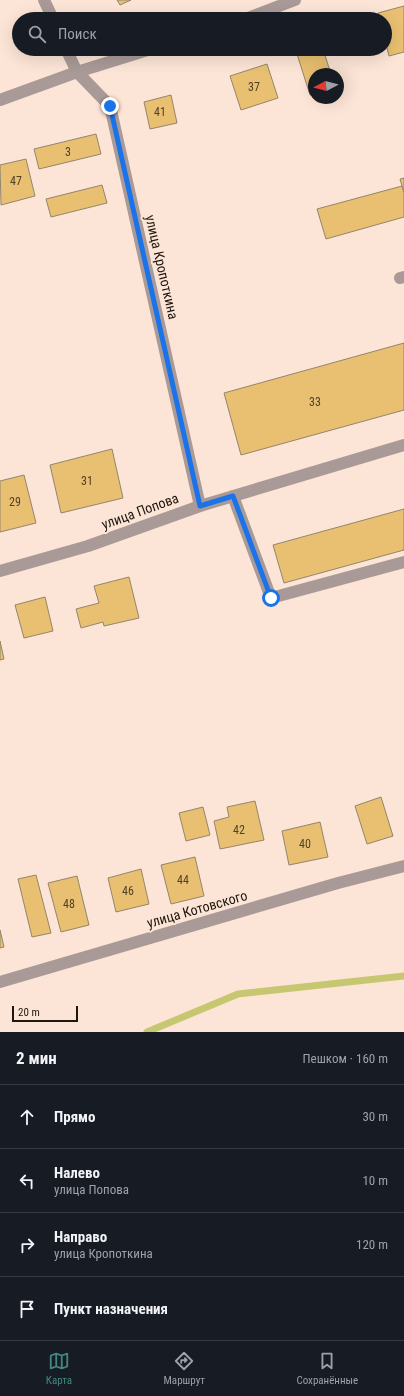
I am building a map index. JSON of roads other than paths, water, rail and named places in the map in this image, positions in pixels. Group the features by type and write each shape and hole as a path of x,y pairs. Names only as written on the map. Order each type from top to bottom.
{"street":[{"path":"44,0 49,12"},
{"path":"260,12 280,3 295,0"},
{"name":"улица Кропоткина","path":"69,56 77,72 110,106 200,506"},
{"path":"0,100 77,72 128,56"},
{"name":"улица Попова","path":"0,571 88,546 200,506 404,445"},
{"path":"233,496 271,598 404,562"},
{"name":"улица Котовского","path":"0,982 338,883 404,866"}],"waterway":[{"path":"147,1032 238,994 404,976"}]}
